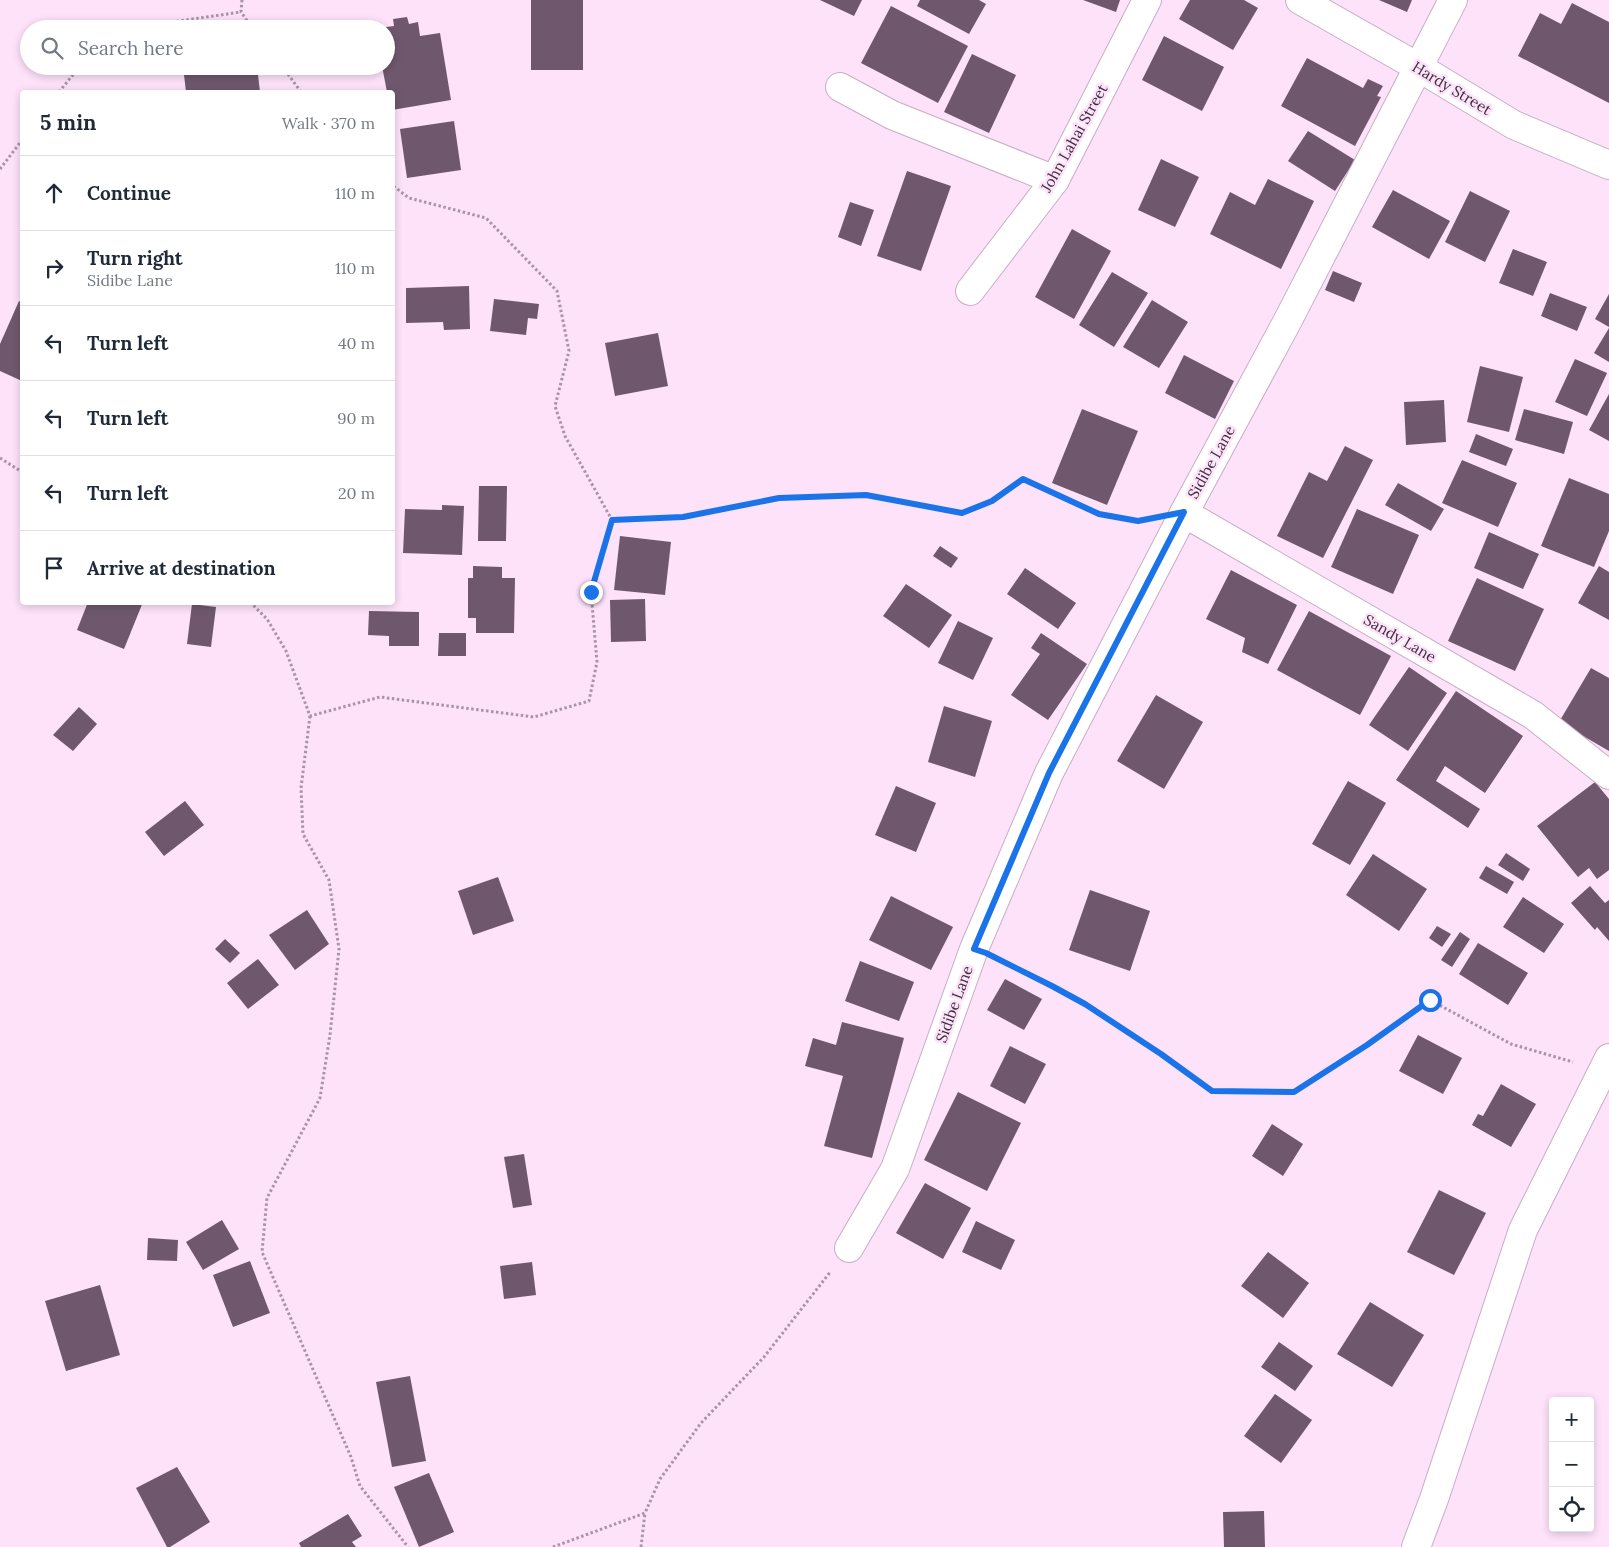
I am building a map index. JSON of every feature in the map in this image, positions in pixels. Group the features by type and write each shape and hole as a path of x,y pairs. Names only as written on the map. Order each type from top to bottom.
{"street":[{"name":"John Lahai Street","path":"970,291 1055,180 1147,0"},
{"name":"Hardy Street","path":"1300,0 1418,67 1514,125 1609,165"},
{"name":"Sidibe Lane","path":"849,1248 895,1170 974,949 1049,773 1184,512 1287,322 1453,0"},
{"path":"840,87 892,114 1055,180"},
{"name":"Sandy Lane","path":"1184,512 1533,715 1609,775"},
{"path":"1416,1547 1434,1499 1523,1230 1606,1064"}],"path":[{"path":"242,0 241,12 247,20"},
{"path":"186,20 241,12"},
{"path":"61,90 73,75"},
{"path":"289,75 300,90"},
{"path":"0,169 20,143"},
{"path":"310,716 380,697 534,717 589,701 596,662 591,592 612,520 565,436 555,406 569,351 557,291 486,218 409,198 395,187"},
{"path":"0,458 20,471"},
{"path":"612,520 683,517 779,498 866,495 962,513 992,501 1023,479 1099,514 1138,521 1184,512"},
{"path":"253,605 268,619 286,651 310,716 301,788 303,834 329,880 339,949 330,1036 320,1098 268,1198 262,1252 351,1457 360,1486 408,1547"},
{"path":"974,949 986,953 1085,1004 1161,1054 1212,1091 1294,1092 1367,1045 1430,1000 1511,1044 1606,1064"},
{"path":"641,1547 645,1512 660,1479 702,1423 764,1357 849,1248"},
{"path":"554,1547 645,1512"}],"building":[{"path":"531,0 583,0 583,70 531,70"},
{"path":"820,0 862,0 854,16"},
{"path":"920,0 979,0 986,4 969,34 917,6"},
{"path":"1083,0 1120,0 1116,12"},
{"path":"1190,0 1244,0 1258,8 1233,50 1179,19"},
{"path":"1379,0 1412,0 1407,12"},
{"path":"1572,3 1609,22 1609,103 1518,56 1540,13 1561,24"},
{"path":"891,6 968,46 938,103 861,63"},
{"path":"407,17 409,24 418,22 420,36 440,33 451,100 395,109 395,90 387,90 384,75 395,75 395,20 393,19"},
{"path":"1164,36 1224,67 1202,111 1142,80"},
{"path":"972,54 1016,75 989,133 944,112"},
{"path":"1307,58 1363,88 1368,79 1383,86 1377,96 1381,97 1355,146 1281,106"},
{"path":"184,75 258,75 260,90 186,90"},
{"path":"454,121 461,170 407,178 400,129"},
{"path":"1308,131 1355,160 1335,191 1288,161"},
{"path":"1161,159 1199,177 1175,227 1138,210"},
{"path":"907,171 951,186 921,271 877,256"},
{"path":"1268,179 1314,201 1281,269 1210,234 1230,192 1255,205"},
{"path":"1393,190 1450,221 1429,259 1372,227"},
{"path":"1470,191 1510,211 1485,262 1445,242"},
{"path":"850,202 874,210 861,246 838,237"},
{"path":"1072,229 1111,251 1074,319 1035,297"},
{"path":"1513,249 1547,262 1533,296 1499,283"},
{"path":"1333,271 1362,283 1354,302 1325,290"},
{"path":"1112,272 1148,293 1114,347 1079,325"},
{"path":"469,286 470,329 444,330 443,322 406,323 406,288"},
{"path":"1550,293 1587,307 1577,331 1541,316"},
{"path":"1609,294 1609,327 1595,319"},
{"path":"494,299 539,304 537,319 528,318 526,335 490,331"},
{"path":"1152,300 1188,322 1159,368 1123,347"},
{"path":"19,301 20,380 0,371 0,344"},
{"path":"1609,328 1609,362 1594,353"},
{"path":"658,333 668,386 615,396 605,343"},
{"path":"1184,355 1234,381 1215,419 1165,393"},
{"path":"1575,359 1607,373 1587,416 1555,402"},
{"path":"1480,366 1523,377 1509,432 1467,422"},
{"path":"1609,394 1609,441 1589,430"},
{"path":"1444,400 1446,442 1406,445 1404,402"},
{"path":"1082,409 1138,431 1107,505 1052,483"},
{"path":"1524,409 1573,422 1564,454 1515,440"},
{"path":"1476,434 1513,449 1506,466 1469,452"},
{"path":"1345,446 1373,460 1323,558 1277,536 1309,472 1327,481"},
{"path":"1462,460 1517,483 1498,527 1442,503"},
{"path":"1569,478 1609,494 1609,531 1594,567 1541,546"},
{"path":"1398,483 1444,509 1431,531 1385,505"},
{"path":"479,486 507,486 506,541 478,541"},
{"path":"442,505 464,506 462,555 403,553 405,509 442,510"},
{"path":"1357,509 1419,535 1393,594 1331,567"},
{"path":"1489,532 1539,554 1523,589 1474,568"},
{"path":"620,536 671,542 665,595 614,590"},
{"path":"940,546 958,558 951,568 933,556"},
{"path":"473,566 502,567 502,578 515,578 514,633 476,633 476,618 468,618 468,578 473,578"},
{"path":"1599,566 1609,572 1609,620 1578,603"},
{"path":"1025,568 1076,603 1058,629 1007,594"},
{"path":"1231,570 1297,605 1268,664 1242,652 1245,638 1206,619"},
{"path":"1477,578 1544,609 1515,671 1448,641"},
{"path":"906,584 952,615 929,648 883,616"},
{"path":"645,599 646,641 611,642 610,600"},
{"path":"87,605 142,605 124,649 77,630"},
{"path":"192,605 216,607 211,647 187,644"},
{"path":"369,611 419,612 419,646 389,646 389,636 368,635"},
{"path":"1309,611 1391,656 1360,715 1277,670"},
{"path":"958,621 993,638 973,680 938,663"},
{"path":"439,633 466,633 466,656 438,656"},
{"path":"1041,633 1087,664 1048,720 1011,695 1040,654 1031,648"},
{"path":"1409,667 1447,693 1408,751 1369,725"},
{"path":"1591,668 1609,678 1609,751 1559,722"},
{"path":"1456,691 1523,736 1485,793 1445,766 1436,781 1480,809 1468,828 1396,780"},
{"path":"1156,695 1203,722 1164,789 1117,761"},
{"path":"944,706 992,721 975,777 928,762"},
{"path":"79,707 97,724 73,751 53,735"},
{"path":"1348,781 1386,803 1350,865 1312,844"},
{"path":"1595,782 1609,799 1609,870 1597,879 1589,868 1578,877 1537,826"},
{"path":"896,786 936,803 916,852 875,835"},
{"path":"185,801 204,825 164,856 145,832"},
{"path":"1506,853 1530,869 1523,881 1498,865"},
{"path":"1373,854 1427,889 1399,931 1346,895"},
{"path":"1486,866 1514,882 1507,894 1479,878"},
{"path":"498,877 514,921 473,935 458,891"},
{"path":"1590,886 1605,903 1609,900 1609,941 1597,927 1595,930 1571,903"},
{"path":"1090,890 1150,911 1130,971 1069,950"},
{"path":"891,896 953,927 931,970 869,940"},
{"path":"1523,897 1564,924 1544,953 1503,927"},
{"path":"307,910 329,944 295,970 269,935"},
{"path":"1437,926 1451,934 1442,947 1429,938"},
{"path":"1460,932 1470,939 1452,967 1441,960"},
{"path":"225,939 240,953 230,963 215,949"},
{"path":"1478,943 1528,973 1508,1005 1459,974"},
{"path":"258,959 279,985 248,1009 227,983"},
{"path":"860,961 914,982 899,1021 845,1001"},
{"path":"1005,979 1042,999 1024,1030 987,1010"},
{"path":"842,1022 904,1038 872,1158 824,1146 843,1076 805,1066 813,1038 836,1045"},
{"path":"1418,1035 1462,1058 1443,1094 1399,1071"},
{"path":"1010,1046 1046,1064 1025,1104 990,1086"},
{"path":"1501,1084 1536,1104 1511,1147 1472,1125 1478,1114 1483,1116"},
{"path":"958,1092 1021,1123 987,1191 924,1160"},
{"path":"1272,1124 1303,1144 1283,1176 1252,1156"},
{"path":"524,1154 532,1205 513,1208 504,1157"},
{"path":"925,1183 971,1208 943,1259 896,1233"},
{"path":"1439,1190 1486,1213 1454,1275 1407,1252"},
{"path":"222,1220 239,1249 203,1270 186,1242"},
{"path":"976,1221 1015,1240 1001,1270 962,1252"},
{"path":"148,1238 178,1240 177,1261 147,1260"},
{"path":"1268,1252 1309,1283 1283,1318 1241,1286"},
{"path":"250,1261 270,1313 233,1327 213,1275"},
{"path":"532,1262 536,1295 504,1299 500,1266"},
{"path":"100,1285 120,1355 66,1371 45,1301"},
{"path":"1370,1302 1424,1335 1392,1387 1337,1354"},
{"path":"1279,1342 1313,1366 1295,1391 1261,1367"},
{"path":"410,1376 426,1461 392,1467 376,1382"},
{"path":"1275,1394 1312,1420 1281,1463 1244,1436"},
{"path":"177,1467 210,1522 170,1547 167,1547 136,1488"},
{"path":"429,1473 454,1532 419,1547 394,1487"},
{"path":"1264,1511 1265,1547 1224,1547 1223,1512"},
{"path":"348,1514 362,1536 352,1542 356,1547 301,1547 299,1543"}],"route":[{"path":"591,592 612,520 683,517 779,498 866,495 962,513 992,501 1023,479 1099,514 1138,521 1184,512 1049,773 974,949 986,953 1085,1004 1161,1054 1212,1091 1294,1092 1367,1045 1430,1000"}]}
